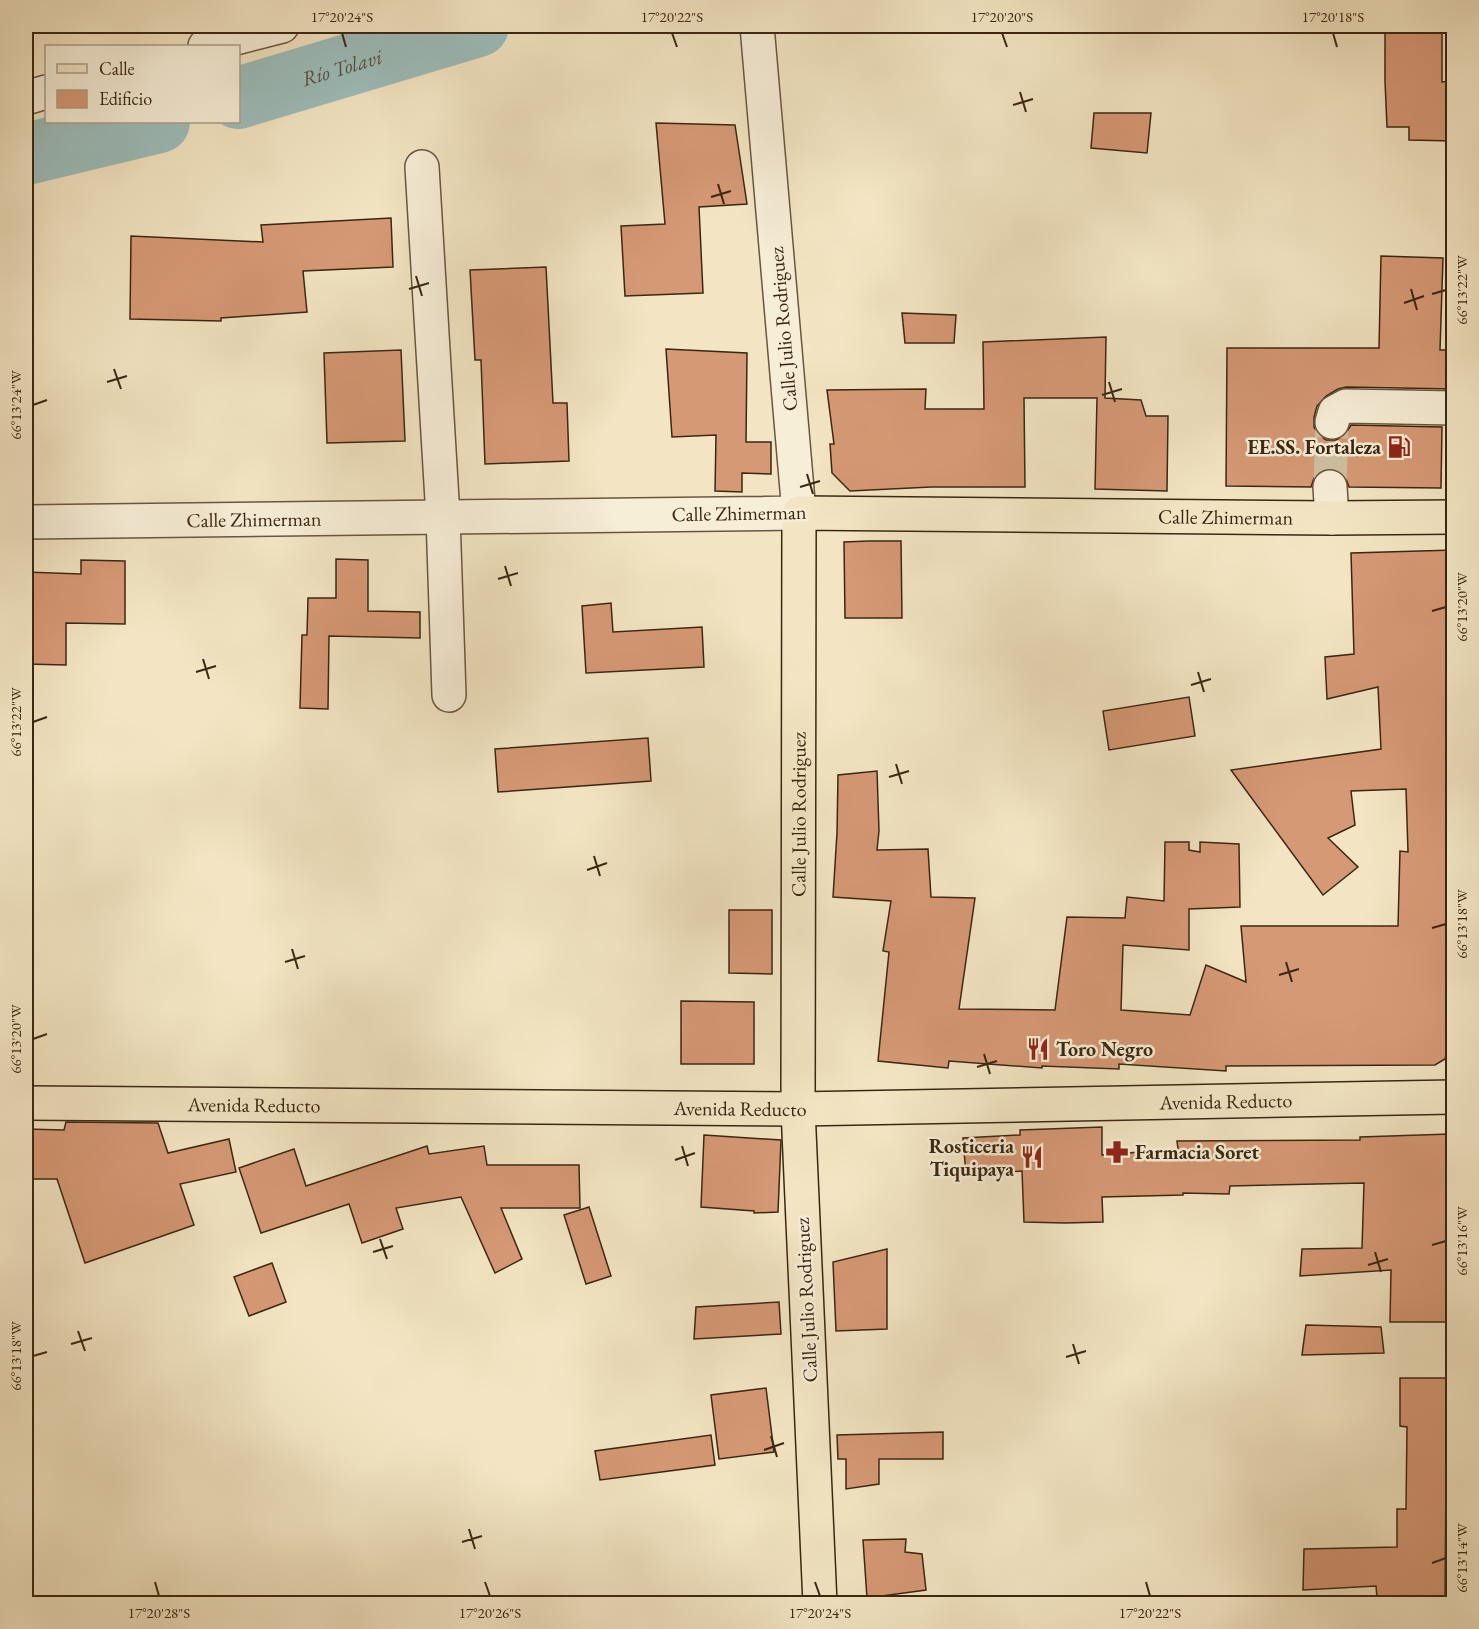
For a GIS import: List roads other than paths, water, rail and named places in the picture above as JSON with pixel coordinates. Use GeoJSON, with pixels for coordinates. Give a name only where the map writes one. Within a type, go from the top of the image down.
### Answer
{"type":"FeatureCollection","features":[{"type":"Feature","properties":{"kind":"main road","name":"Calle Zhimerman"},"geometry":{"type":"LineString","coordinates":[[799,513],[1331,503],[1454,517]]}},
{"type":"Feature","properties":{"kind":"main road","name":"Calle Julio Rodriguez"},"geometry":{"type":"LineString","coordinates":[[799,513],[798,1109],[820,1604]]}},
{"type":"Feature","properties":{"kind":"main road","name":"Avenida Reducto"},"geometry":{"type":"LineString","coordinates":[[26,1104],[798,1109],[1454,1097]]}},
{"type":"Feature","properties":{"kind":"street"},"geometry":{"type":"LineString","coordinates":[[209,45],[282,26]]}},
{"type":"Feature","properties":{"kind":"street","name":"Calle Julio Rodriguez"},"geometry":{"type":"LineString","coordinates":[[757,26],[799,513]]}},
{"type":"Feature","properties":{"kind":"street"},"geometry":{"type":"LineString","coordinates":[[26,98],[45,92]]}},
{"type":"Feature","properties":{"kind":"street"},"geometry":{"type":"LineString","coordinates":[[422,166],[443,517],[449,695]]}},
{"type":"Feature","properties":{"kind":"street"},"geometry":{"type":"LineString","coordinates":[[1332,422],[1335,412],[1346,406],[1454,408]]}},
{"type":"Feature","properties":{"kind":"street","name":"Calle Zhimerman"},"geometry":{"type":"LineString","coordinates":[[26,522],[799,513]]}},
{"type":"Feature","properties":{"kind":"waterway","name":"Río Tolavi"},"geometry":{"type":"LineString","coordinates":[[240,97],[478,26]]}},
{"type":"Feature","properties":{"kind":"waterway","name":"Río Tolavi"},"geometry":{"type":"LineString","coordinates":[[26,154],[155,123]]}},
{"type":"Feature","properties":{"kind":"tunnel"},"geometry":{"type":"LineString","coordinates":[[1330,487],[1332,422]]}},
{"type":"Feature","properties":{"kind":"place","name":"EE.SS. Fortaleza"},"geometry":{"type":"Point","coordinates":[1399,447]}},
{"type":"Feature","properties":{"kind":"place","name":"Toro Negro"},"geometry":{"type":"Point","coordinates":[1038,1049]}},
{"type":"Feature","properties":{"kind":"place","name":"Farmacia Soret"},"geometry":{"type":"Point","coordinates":[1117,1152]}},
{"type":"Feature","properties":{"kind":"place","name":"Rosticeria Tiquipaya"},"geometry":{"type":"Point","coordinates":[1032,1157]}}]}
